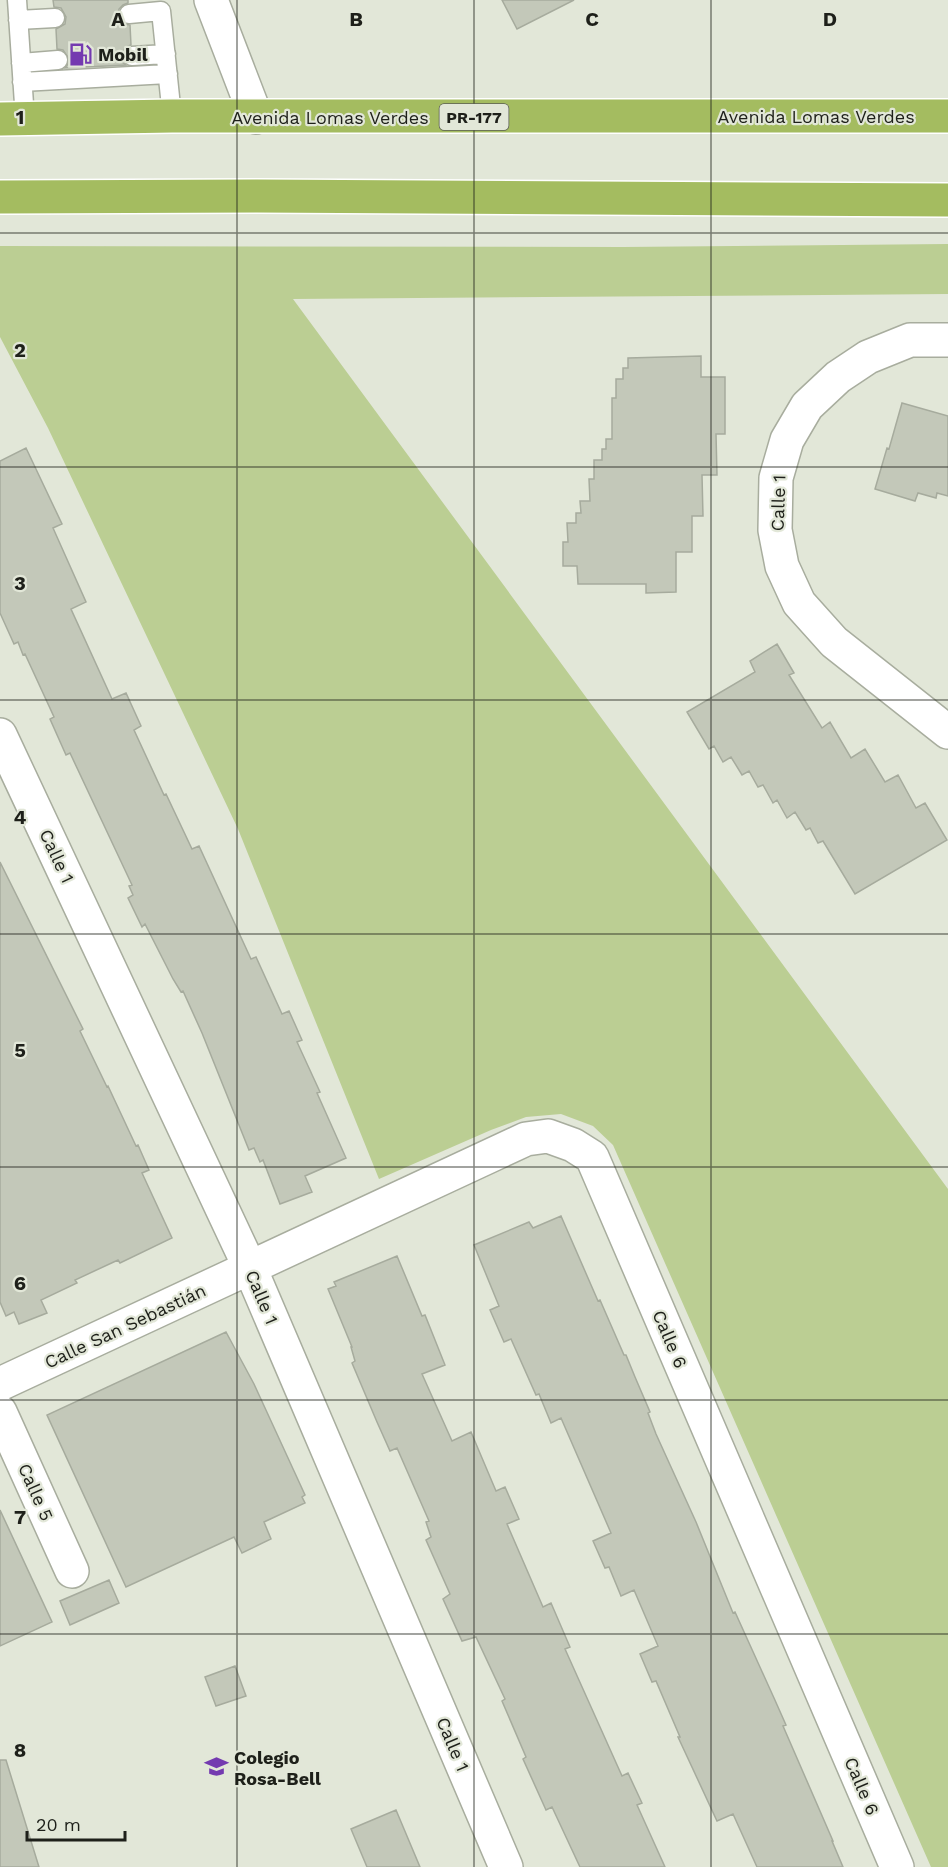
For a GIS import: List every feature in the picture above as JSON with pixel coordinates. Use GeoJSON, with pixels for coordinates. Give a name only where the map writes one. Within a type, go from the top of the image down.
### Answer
{"type":"FeatureCollection","features":[{"type":"Feature","properties":{"kind":"highway","name":"Avenida Lomas Verdes"},"geometry":{"type":"LineString","coordinates":[[12,119],[172,116],[948,116]]}},
{"type":"Feature","properties":{"kind":"highway"},"geometry":{"type":"LineString","coordinates":[[0,197],[257,196],[948,200]]}},
{"type":"Feature","properties":{"kind":"street"},"geometry":{"type":"LineString","coordinates":[[212,0],[256,117]]}},
{"type":"Feature","properties":{"kind":"street","name":"Calle 1"},"geometry":{"type":"LineString","coordinates":[[948,340],[910,340],[868,357],[838,377],[807,406],[787,440],[776,478],[774,530],[782,566],[799,603],[834,642],[948,732]]}},
{"type":"Feature","properties":{"kind":"street","name":"Calle 1"},"geometry":{"type":"LineString","coordinates":[[0,735],[250,1268],[506,1867]]}},
{"type":"Feature","properties":{"kind":"street","name":"Calle 6"},"geometry":{"type":"LineString","coordinates":[[250,1268],[526,1139],[548,1136],[573,1145],[592,1157],[897,1867]]}},
{"type":"Feature","properties":{"kind":"street","name":"Calle San Sebastián"},"geometry":{"type":"LineString","coordinates":[[0,1384],[250,1268]]}},
{"type":"Feature","properties":{"kind":"street","name":"Calle 5"},"geometry":{"type":"LineString","coordinates":[[0,1412],[72,1571]]}},
{"type":"Feature","properties":{"kind":"lane"},"geometry":{"type":"LineString","coordinates":[[12,119],[22,82],[17,0]]}},
{"type":"Feature","properties":{"kind":"lane"},"geometry":{"type":"LineString","coordinates":[[129,14],[161,11],[172,116]]}},
{"type":"Feature","properties":{"kind":"lane"},"geometry":{"type":"LineString","coordinates":[[18,20],[55,18]]}},
{"type":"Feature","properties":{"kind":"lane"},"geometry":{"type":"LineString","coordinates":[[132,56],[165,54]]}},
{"type":"Feature","properties":{"kind":"lane"},"geometry":{"type":"LineString","coordinates":[[21,63],[58,60]]}},
{"type":"Feature","properties":{"kind":"lane"},"geometry":{"type":"LineString","coordinates":[[22,82],[168,74]]}},
{"type":"Feature","properties":{"kind":"green space"},"geometry":{"type":"Polygon","coordinates":[[[948,244],[948,294],[293,299],[948,1189],[948,1867],[931,1867],[613,1145],[593,1126],[561,1114],[526,1117],[379,1179],[238,829],[48,428],[0,337],[0,246],[623,247],[948,244]]]}},
{"type":"Feature","properties":{"kind":"building"},"geometry":{"type":"Polygon","coordinates":[[[53,0],[128,0],[128,3],[119,9],[118,14],[120,21],[130,25],[131,45],[125,47],[121,56],[122,62],[126,65],[65,68],[69,59],[63,50],[57,49],[56,29],[65,24],[66,17],[61,8],[54,7],[53,0]]]}},
{"type":"Feature","properties":{"kind":"building"},"geometry":{"type":"Polygon","coordinates":[[[502,0],[574,0],[517,29],[502,0]]]}},
{"type":"Feature","properties":{"kind":"building"},"geometry":{"type":"Polygon","coordinates":[[[701,356],[701,377],[725,377],[725,434],[716,434],[717,475],[702,475],[703,516],[692,516],[692,552],[676,552],[676,592],[646,593],[646,584],[578,584],[577,566],[563,566],[563,542],[568,542],[567,523],[576,523],[576,513],[581,513],[580,501],[590,501],[589,479],[594,479],[594,460],[602,460],[602,449],[606,449],[606,439],[612,439],[612,398],[616,398],[616,379],[623,379],[623,368],[628,368],[628,358],[701,356]]]}},
{"type":"Feature","properties":{"kind":"building"},"geometry":{"type":"Polygon","coordinates":[[[902,403],[948,416],[948,496],[937,493],[936,498],[918,493],[915,501],[875,489],[902,403]]]}},
{"type":"Feature","properties":{"kind":"building"},"geometry":{"type":"Polygon","coordinates":[[[26,448],[62,524],[53,528],[86,602],[71,609],[112,699],[126,693],[141,726],[134,730],[164,795],[166,794],[192,849],[199,846],[251,959],[256,957],[282,1014],[289,1011],[302,1040],[297,1042],[346,1158],[305,1176],[312,1192],[280,1204],[263,1160],[260,1162],[254,1148],[249,1150],[183,991],[181,992],[173,979],[145,924],[142,927],[128,898],[133,895],[129,886],[132,885],[70,753],[66,755],[50,719],[54,717],[25,654],[23,655],[18,642],[14,644],[0,613],[0,461],[26,448]]]}},
{"type":"Feature","properties":{"kind":"building"},"geometry":{"type":"Polygon","coordinates":[[[777,644],[794,673],[789,675],[822,728],[830,722],[851,758],[865,749],[885,782],[898,775],[916,808],[925,803],[947,840],[855,894],[823,841],[818,843],[810,828],[806,830],[795,812],[787,818],[777,800],[773,803],[763,785],[758,787],[749,771],[742,775],[731,757],[723,762],[714,746],[709,749],[687,712],[755,672],[750,661],[777,644]]]}},
{"type":"Feature","properties":{"kind":"building"},"geometry":{"type":"Polygon","coordinates":[[[0,862],[83,1029],[80,1031],[107,1087],[136,1146],[138,1145],[149,1170],[142,1173],[172,1238],[120,1263],[118,1260],[75,1280],[77,1283],[41,1300],[47,1313],[19,1324],[14,1312],[6,1316],[0,1302],[0,862]]]}},
{"type":"Feature","properties":{"kind":"building"},"geometry":{"type":"Polygon","coordinates":[[[561,1216],[598,1301],[600,1300],[624,1355],[626,1355],[650,1412],[648,1413],[656,1434],[696,1522],[733,1613],[735,1612],[786,1725],[783,1726],[843,1867],[757,1867],[733,1814],[717,1821],[678,1737],[680,1737],[656,1681],[652,1682],[640,1654],[658,1646],[634,1590],[621,1596],[609,1567],[605,1568],[593,1541],[611,1533],[561,1418],[551,1423],[511,1339],[504,1342],[490,1310],[499,1306],[474,1245],[529,1222],[533,1228],[561,1216]]]}},
{"type":"Feature","properties":{"kind":"building"},"geometry":{"type":"Polygon","coordinates":[[[397,1256],[422,1316],[425,1315],[445,1365],[422,1374],[452,1441],[471,1432],[496,1491],[505,1487],[519,1519],[507,1524],[543,1607],[551,1603],[570,1647],[565,1649],[622,1776],[628,1773],[642,1803],[637,1805],[665,1867],[580,1867],[552,1807],[546,1810],[523,1759],[526,1757],[502,1701],[505,1699],[476,1637],[462,1641],[443,1599],[450,1594],[426,1540],[431,1537],[426,1522],[429,1521],[397,1448],[390,1451],[377,1422],[352,1363],[355,1361],[352,1347],[328,1289],[336,1286],[334,1282],[397,1256]]]}},
{"type":"Feature","properties":{"kind":"building"},"geometry":{"type":"Polygon","coordinates":[[[226,1332],[254,1384],[305,1495],[302,1497],[305,1503],[264,1522],[271,1539],[242,1553],[234,1537],[126,1587],[47,1415],[226,1332]]]}},
{"type":"Feature","properties":{"kind":"building"},"geometry":{"type":"Polygon","coordinates":[[[0,1510],[52,1622],[0,1646],[0,1510]]]}},
{"type":"Feature","properties":{"kind":"building"},"geometry":{"type":"Polygon","coordinates":[[[109,1580],[119,1603],[70,1625],[60,1601],[109,1580]]]}},
{"type":"Feature","properties":{"kind":"building"},"geometry":{"type":"Polygon","coordinates":[[[235,1666],[246,1696],[216,1706],[205,1677],[235,1666]]]}},
{"type":"Feature","properties":{"kind":"building"},"geometry":{"type":"Polygon","coordinates":[[[0,1760],[6,1760],[39,1867],[0,1867],[0,1760]]]}},
{"type":"Feature","properties":{"kind":"building"},"geometry":{"type":"Polygon","coordinates":[[[396,1810],[420,1867],[367,1867],[351,1829],[396,1810]]]}},
{"type":"Feature","properties":{"kind":"place","name":"Mobil"},"geometry":{"type":"Point","coordinates":[80,54]}},
{"type":"Feature","properties":{"kind":"place","name":"Colegio Rosa-Bell"},"geometry":{"type":"Point","coordinates":[216,1767]}}]}
